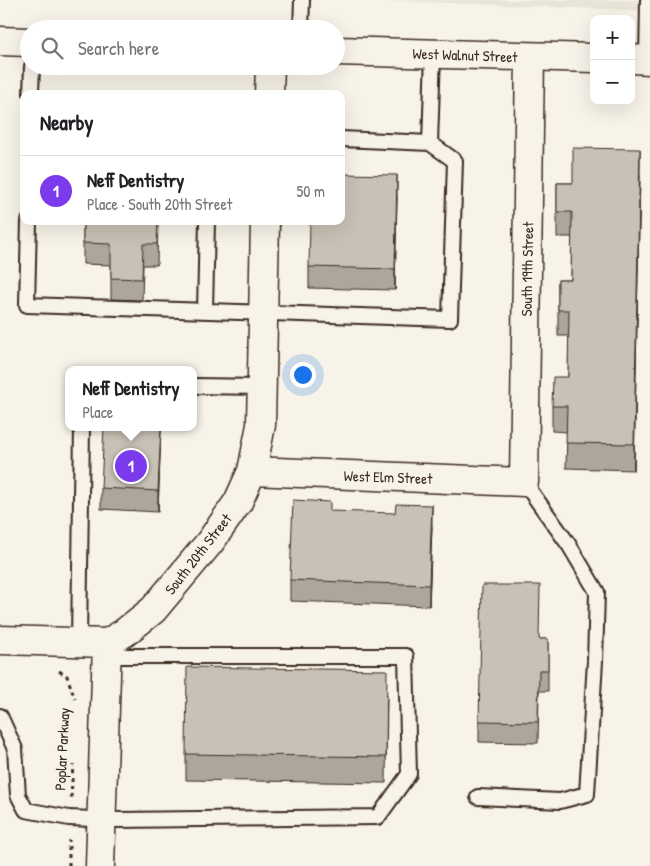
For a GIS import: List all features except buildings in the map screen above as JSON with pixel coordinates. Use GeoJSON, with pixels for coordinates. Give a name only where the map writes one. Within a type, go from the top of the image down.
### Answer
{"type":"FeatureCollection","features":[{"type":"Feature","properties":{"kind":"street"},"geometry":{"type":"LineString","coordinates":[[0,41],[20,42]]}},
{"type":"Feature","properties":{"kind":"street","name":"West Walnut Street"},"geometry":{"type":"LineString","coordinates":[[345,51],[590,58]]}},
{"type":"Feature","properties":{"kind":"street","name":"South 19th Street"},"geometry":{"type":"LineString","coordinates":[[524,482],[530,56]]}},
{"type":"Feature","properties":{"kind":"street"},"geometry":{"type":"LineString","coordinates":[[269,90],[270,75]]}},
{"type":"Feature","properties":{"kind":"street","name":"South 20th Street"},"geometry":{"type":"LineString","coordinates":[[107,650],[124,633],[153,610],[204,550],[238,502],[252,471],[261,425],[265,225]]}},
{"type":"Feature","properties":{"kind":"street","name":"West Elm Street"},"geometry":{"type":"LineString","coordinates":[[252,471],[524,482]]}},
{"type":"Feature","properties":{"kind":"street"},"geometry":{"type":"LineString","coordinates":[[0,640],[79,641],[107,650],[100,866]]}},
{"type":"Feature","properties":{"kind":"lane"},"geometry":{"type":"LineString","coordinates":[[301,20],[302,0]]}},
{"type":"Feature","properties":{"kind":"lane"},"geometry":{"type":"LineString","coordinates":[[643,60],[648,0]]}},
{"type":"Feature","properties":{"kind":"lane"},"geometry":{"type":"LineString","coordinates":[[430,143],[433,54]]}},
{"type":"Feature","properties":{"kind":"lane"},"geometry":{"type":"LineString","coordinates":[[31,90],[32,75]]}},
{"type":"Feature","properties":{"kind":"lane"},"geometry":{"type":"LineString","coordinates":[[29,225],[27,305],[450,319],[455,160],[430,143],[345,139]]}},
{"type":"Feature","properties":{"kind":"lane"},"geometry":{"type":"LineString","coordinates":[[205,311],[207,225]]}},
{"type":"Feature","properties":{"kind":"lane"},"geometry":{"type":"LineString","coordinates":[[197,386],[262,387]]}},
{"type":"Feature","properties":{"kind":"lane"},"geometry":{"type":"LineString","coordinates":[[79,641],[82,431]]}},
{"type":"Feature","properties":{"kind":"lane"},"geometry":{"type":"LineString","coordinates":[[478,796],[560,801],[587,794],[597,592],[569,545],[524,482]]}},
{"type":"Feature","properties":{"kind":"lane"},"geometry":{"type":"LineString","coordinates":[[0,716],[15,750],[18,795],[26,810],[69,818],[378,817],[409,774],[406,656],[107,650]]}},
{"type":"Feature","properties":{"kind":"path","name":"Poplar Parkway"},"geometry":{"type":"LineString","coordinates":[[54,668],[67,676],[76,701]]}},
{"type":"Feature","properties":{"kind":"path","name":"Poplar Parkway"},"geometry":{"type":"LineString","coordinates":[[69,866],[69,818],[73,760]]}},
{"type":"Feature","properties":{"kind":"shaded area"},"geometry":{"type":"Polygon","coordinates":[[[375,0],[650,0],[650,11],[375,0]]]}},
{"type":"Feature","properties":{"kind":"place","name":"Neff Dentistry"},"geometry":{"type":"Point","coordinates":[131,466]}}]}
